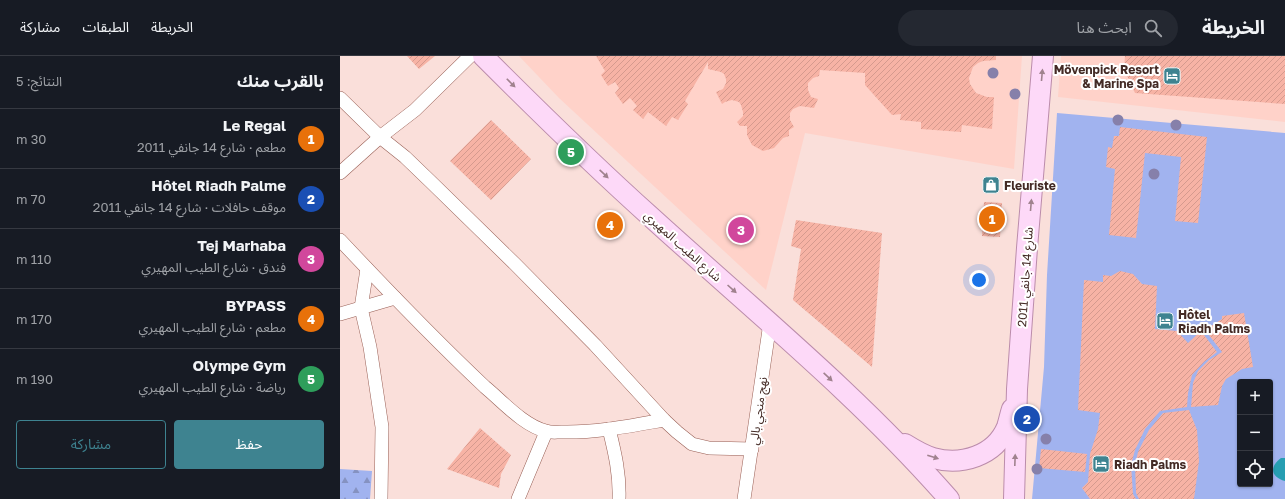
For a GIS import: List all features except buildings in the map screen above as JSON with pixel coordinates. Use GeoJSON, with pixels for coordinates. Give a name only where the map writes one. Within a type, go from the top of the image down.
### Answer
{"type":"FeatureCollection","features":[{"type":"Feature","properties":{"kind":"main road","name":"شارع الطيب المهيري"},"geometry":{"type":"LineString","coordinates":[[483,56],[602,173],[770,323],[886,432]]}},
{"type":"Feature","properties":{"kind":"main road","name":"شارع 14 جانفي 2011"},"geometry":{"type":"LineString","coordinates":[[1014,499],[1018,389],[1027,248],[1043,56]]}},
{"type":"Feature","properties":{"kind":"main road"},"geometry":{"type":"LineString","coordinates":[[886,432],[932,458],[950,461],[977,457],[988,451],[999,440],[1006,428],[1018,389]]}},
{"type":"Feature","properties":{"kind":"main road"},"geometry":{"type":"LineString","coordinates":[[886,432],[949,499]]}},
{"type":"Feature","properties":{"kind":"street"},"geometry":{"type":"LineString","coordinates":[[340,173],[380,136],[415,110],[470,56]]}},
{"type":"Feature","properties":{"kind":"street"},"geometry":{"type":"LineString","coordinates":[[340,98],[432,182],[595,345],[664,420],[692,444],[709,448],[752,449]]}},
{"type":"Feature","properties":{"kind":"street"},"geometry":{"type":"LineString","coordinates":[[340,240],[458,361],[514,413],[529,423],[546,432],[570,432],[609,429],[664,420]]}},
{"type":"Feature","properties":{"kind":"street"},"geometry":{"type":"LineString","coordinates":[[367,268],[361,308],[370,347],[382,427],[382,499]]}},
{"type":"Feature","properties":{"kind":"street"},"geometry":{"type":"LineString","coordinates":[[340,314],[395,298]]}},
{"type":"Feature","properties":{"kind":"street","name":"نهج منجي بالي"},"geometry":{"type":"LineString","coordinates":[[744,499],[770,323]]}},
{"type":"Feature","properties":{"kind":"street"},"geometry":{"type":"LineString","coordinates":[[609,429],[619,475],[619,499]]}},
{"type":"Feature","properties":{"kind":"street"},"geometry":{"type":"LineString","coordinates":[[518,499],[546,432]]}},
{"type":"Feature","properties":{"kind":"shaded area"},"geometry":{"type":"Polygon","coordinates":[[[519,56],[1022,56],[1014,169],[805,133],[766,290],[559,98],[519,56]]]}},
{"type":"Feature","properties":{"kind":"shaded area","name":"Mövenpick Resort & Marine Spa"},"geometry":{"type":"Polygon","coordinates":[[[1061,56],[1285,56],[1285,122],[1058,97],[1061,56]]]}},
{"type":"Feature","properties":{"kind":"shaded area"},"geometry":{"type":"Polygon","coordinates":[[[1281,458],[1285,458],[1285,481],[1274,474],[1273,468],[1277,461],[1281,458]]]}},
{"type":"Feature","properties":{"kind":"green space","name":"Hôtel Riadh Palms"},"geometry":{"type":"Polygon","coordinates":[[[1057,113],[1285,133],[1285,499],[1032,499],[1044,367],[1047,275],[1057,113]]]}},
{"type":"Feature","properties":{"kind":"green space"},"geometry":{"type":"Polygon","coordinates":[[[340,469],[372,471],[370,499],[340,499],[340,469]]]}},
{"type":"Feature","properties":{"kind":"place","name":"Mövenpick Resort & Marine Spa"},"geometry":{"type":"Point","coordinates":[1172,76]}},
{"type":"Feature","properties":{"kind":"place","name":"Olympe Gym"},"geometry":{"type":"Point","coordinates":[571,152]}},
{"type":"Feature","properties":{"kind":"place","name":"Fleuriste"},"geometry":{"type":"Point","coordinates":[991,185]}},
{"type":"Feature","properties":{"kind":"place","name":"Le Regal"},"geometry":{"type":"Point","coordinates":[992,219]}},
{"type":"Feature","properties":{"kind":"place","name":"BYPASS"},"geometry":{"type":"Point","coordinates":[610,225]}},
{"type":"Feature","properties":{"kind":"place","name":"Tej Marhaba"},"geometry":{"type":"Point","coordinates":[741,230]}},
{"type":"Feature","properties":{"kind":"place","name":"Hôtel Riadh Palms"},"geometry":{"type":"Point","coordinates":[1165,321]}},
{"type":"Feature","properties":{"kind":"place","name":"Hôtel Riadh Palme"},"geometry":{"type":"Point","coordinates":[1027,419]}},
{"type":"Feature","properties":{"kind":"place","name":"Riadh Palms"},"geometry":{"type":"Point","coordinates":[1101,464]}}]}
